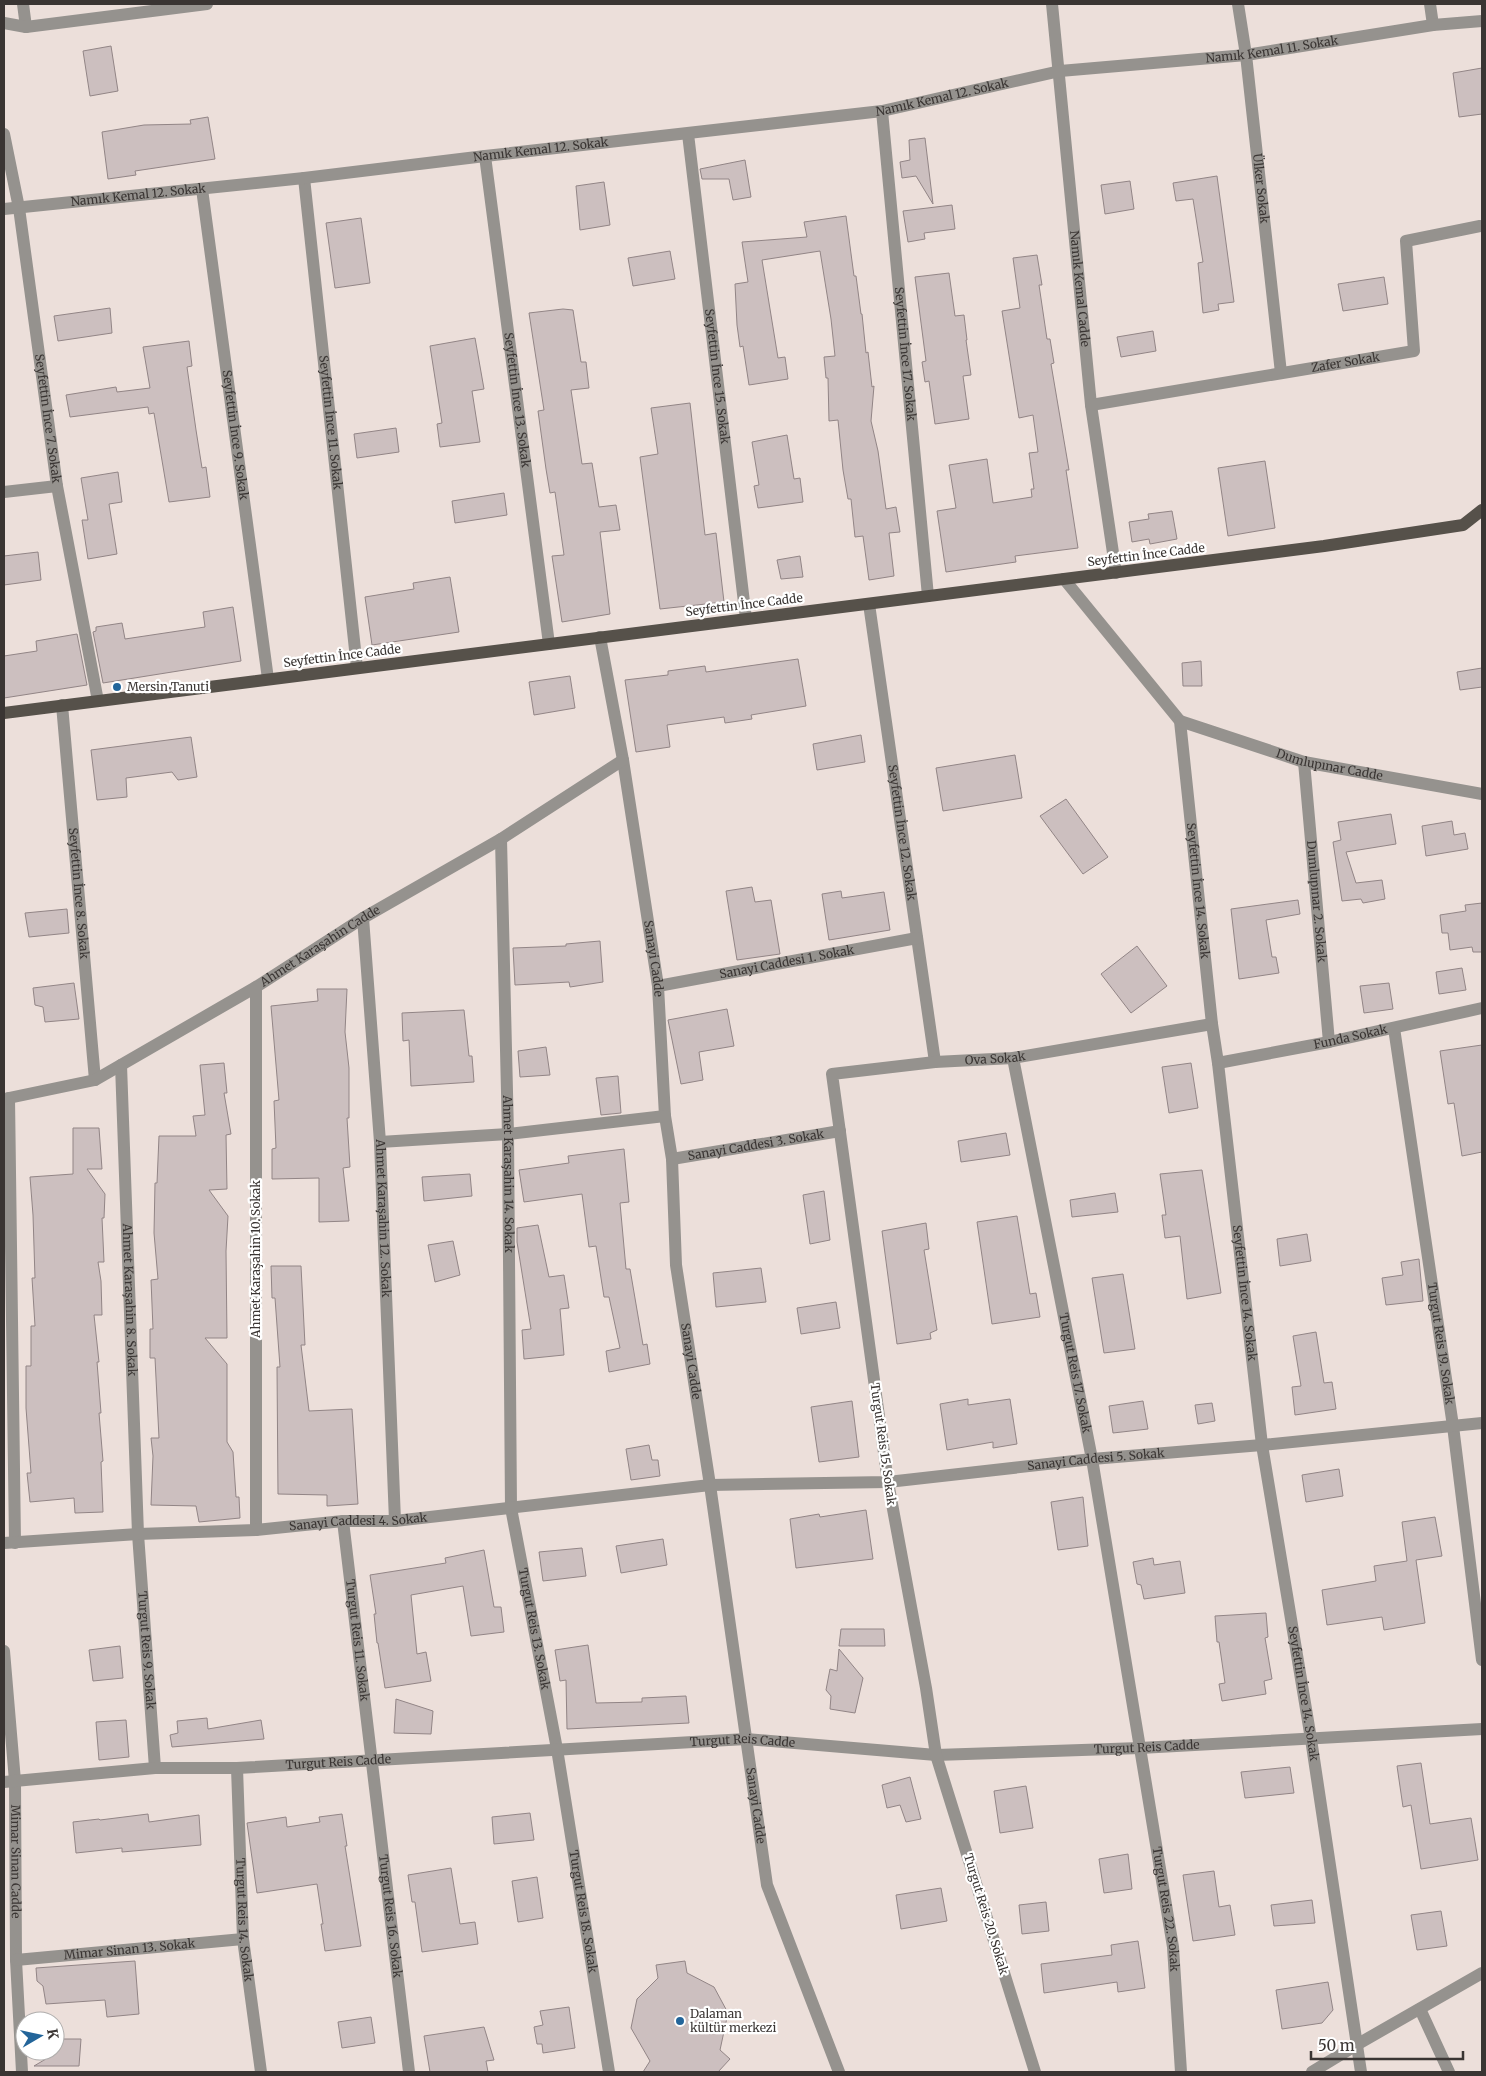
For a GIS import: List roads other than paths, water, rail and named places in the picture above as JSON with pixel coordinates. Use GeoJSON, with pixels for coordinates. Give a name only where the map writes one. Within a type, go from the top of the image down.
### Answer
{"type":"FeatureCollection","features":[{"type":"Feature","properties":{"kind":"main road","name":"Seyfettin İnce Cadde"},"geometry":{"type":"LineString","coordinates":[[4,713],[1324,546],[1463,525],[1482,510]]}},
{"type":"Feature","properties":{"kind":"street"},"geometry":{"type":"LineString","coordinates":[[23,4],[26,26]]}},
{"type":"Feature","properties":{"kind":"street"},"geometry":{"type":"LineString","coordinates":[[4,23],[26,26],[207,4]]}},
{"type":"Feature","properties":{"kind":"street","name":"Namık Kemal Cadde"},"geometry":{"type":"LineString","coordinates":[[1052,4],[1091,405],[1116,573]]}},
{"type":"Feature","properties":{"kind":"street","name":"Ülker Sokak"},"geometry":{"type":"LineString","coordinates":[[1238,4],[1246,56],[1281,374]]}},
{"type":"Feature","properties":{"kind":"street"},"geometry":{"type":"LineString","coordinates":[[1430,4],[1433,25]]}},
{"type":"Feature","properties":{"kind":"street","name":"Namık Kemal 11. Sokak"},"geometry":{"type":"LineString","coordinates":[[1060,71],[1246,56],[1433,25],[1482,21]]}},
{"type":"Feature","properties":{"kind":"street","name":"Namık Kemal 12. Sokak"},"geometry":{"type":"LineString","coordinates":[[4,209],[304,178],[882,112],[1060,71]]}},
{"type":"Feature","properties":{"kind":"street","name":"Seyfettin İnce 17. Sokak"},"geometry":{"type":"LineString","coordinates":[[882,112],[928,596]]}},
{"type":"Feature","properties":{"kind":"street","name":"Seyfettin İnce 7. Sokak"},"geometry":{"type":"LineString","coordinates":[[4,134],[19,208],[58,486],[98,701]]}},
{"type":"Feature","properties":{"kind":"street","name":"Seyfettin İnce 15. Sokak"},"geometry":{"type":"LineString","coordinates":[[688,134],[746,619]]}},
{"type":"Feature","properties":{"kind":"street","name":"Seyfettin İnce 13. Sokak"},"geometry":{"type":"LineString","coordinates":[[485,156],[549,644]]}},
{"type":"Feature","properties":{"kind":"street","name":"Seyfettin İnce 11. Sokak"},"geometry":{"type":"LineString","coordinates":[[304,178],[357,668]]}},
{"type":"Feature","properties":{"kind":"street","name":"Seyfettin İnce 9. Sokak"},"geometry":{"type":"LineString","coordinates":[[202,189],[268,679]]}},
{"type":"Feature","properties":{"kind":"street","name":"Zafer Sokak"},"geometry":{"type":"LineString","coordinates":[[1091,405],[1414,351],[1406,241],[1480,226]]}},
{"type":"Feature","properties":{"kind":"street"},"geometry":{"type":"LineString","coordinates":[[4,492],[58,486]]}},
{"type":"Feature","properties":{"kind":"street"},"geometry":{"type":"LineString","coordinates":[[1064,579],[1180,721]]}},
{"type":"Feature","properties":{"kind":"street","name":"Seyfettin İnce 12. Sokak"},"geometry":{"type":"LineString","coordinates":[[869,604],[935,1062]]}},
{"type":"Feature","properties":{"kind":"street","name":"Sanayi Cadde"},"geometry":{"type":"LineString","coordinates":[[600,637],[623,760],[658,986],[665,1116],[672,1159],[676,1265],[710,1485],[767,1885],[839,2072]]}},
{"type":"Feature","properties":{"kind":"street","name":"Seyfettin İnce 8. Sokak"},"geometry":{"type":"LineString","coordinates":[[62,705],[95,1080]]}},
{"type":"Feature","properties":{"kind":"street","name":"Dumlupınar Cadde"},"geometry":{"type":"LineString","coordinates":[[1180,721],[1304,762],[1482,794]]}},
{"type":"Feature","properties":{"kind":"street","name":"Seyfettin İnce 14. Sokak"},"geometry":{"type":"LineString","coordinates":[[1180,721],[1212,1024],[1262,1445],[1311,1739],[1361,2072]]}},
{"type":"Feature","properties":{"kind":"street","name":"Ahmet Karaşahin Cadde"},"geometry":{"type":"LineString","coordinates":[[6,1099],[95,1080],[256,987],[363,918],[501,839],[623,760]]}},
{"type":"Feature","properties":{"kind":"street","name":"Dumlupınar 2. Sokak"},"geometry":{"type":"LineString","coordinates":[[1304,762],[1329,1042]]}},
{"type":"Feature","properties":{"kind":"street","name":"Ahmet Karaşahin 14. Sokak"},"geometry":{"type":"LineString","coordinates":[[501,839],[508,1134],[512,1508]]}},
{"type":"Feature","properties":{"kind":"street","name":"Ahmet Karaşahin 12. Sokak"},"geometry":{"type":"LineString","coordinates":[[363,918],[380,1142],[395,1521]]}},
{"type":"Feature","properties":{"kind":"street","name":"Sanayi Caddesi 1. Sokak"},"geometry":{"type":"LineString","coordinates":[[658,986],[917,938]]}},
{"type":"Feature","properties":{"kind":"street","name":"Ahmet Karaşahin 10. Sokak"},"geometry":{"type":"LineString","coordinates":[[256,987],[256,1530]]}},
{"type":"Feature","properties":{"kind":"street","name":"Funda Sokak"},"geometry":{"type":"LineString","coordinates":[[1218,1063],[1329,1042],[1482,1008]]}},
{"type":"Feature","properties":{"kind":"street","name":"Ova Sokak"},"geometry":{"type":"LineString","coordinates":[[840,1131],[832,1074],[935,1062],[1013,1058],[1212,1024]]}},
{"type":"Feature","properties":{"kind":"street","name":"Turgut Reis 19. Sokak"},"geometry":{"type":"LineString","coordinates":[[1394,1028],[1452,1426],[1482,1660]]}},
{"type":"Feature","properties":{"kind":"street","name":"Turgut Reis 17. Sokak"},"geometry":{"type":"LineString","coordinates":[[1013,1058],[1092,1459],[1140,1748]]}},
{"type":"Feature","properties":{"kind":"street","name":"Ahmet Karaşahin 8. Sokak"},"geometry":{"type":"LineString","coordinates":[[121,1065],[138,1534]]}},
{"type":"Feature","properties":{"kind":"street"},"geometry":{"type":"LineString","coordinates":[[6,1099],[9,1543]]}},
{"type":"Feature","properties":{"kind":"street"},"geometry":{"type":"LineString","coordinates":[[380,1142],[508,1134],[665,1116]]}},
{"type":"Feature","properties":{"kind":"street","name":"Sanayi Caddesi 3. Sokak"},"geometry":{"type":"LineString","coordinates":[[672,1159],[840,1131]]}},
{"type":"Feature","properties":{"kind":"street","name":"Turgut Reis 15. Sokak"},"geometry":{"type":"LineString","coordinates":[[840,1131],[888,1482],[926,1688],[936,1756]]}},
{"type":"Feature","properties":{"kind":"street","name":"Sanayi Caddesi 5. Sokak"},"geometry":{"type":"LineString","coordinates":[[710,1485],[888,1482],[1092,1459],[1262,1445],[1482,1423]]}},
{"type":"Feature","properties":{"kind":"street","name":"Sanayi Caddesi 4. Sokak"},"geometry":{"type":"LineString","coordinates":[[9,1543],[138,1534],[256,1530],[343,1521],[395,1521],[710,1485]]}},
{"type":"Feature","properties":{"kind":"street","name":"Turgut Reis 13. Sokak"},"geometry":{"type":"LineString","coordinates":[[512,1508],[557,1749]]}},
{"type":"Feature","properties":{"kind":"street","name":"Turgut Reis 11. Sokak"},"geometry":{"type":"LineString","coordinates":[[343,1521],[372,1760]]}},
{"type":"Feature","properties":{"kind":"street","name":"Turgut Reis 9. Sokak"},"geometry":{"type":"LineString","coordinates":[[138,1534],[155,1768]]}},
{"type":"Feature","properties":{"kind":"street","name":"Mimar Sinan Cadde"},"geometry":{"type":"LineString","coordinates":[[4,1651],[22,2072]]}},
{"type":"Feature","properties":{"kind":"street","name":"Turgut Reis Cadde"},"geometry":{"type":"LineString","coordinates":[[9,1782],[155,1768],[237,1768],[746,1739],[936,1756],[1140,1748],[1482,1729]]}},
{"type":"Feature","properties":{"kind":"street","name":"Turgut Reis 22. Sokak"},"geometry":{"type":"LineString","coordinates":[[1140,1748],[1173,1947],[1180,2072]]}},
{"type":"Feature","properties":{"kind":"street","name":"Turgut Reis 18. Sokak"},"geometry":{"type":"LineString","coordinates":[[557,1749],[610,2072]]}},
{"type":"Feature","properties":{"kind":"street","name":"Turgut Reis 20. Sokak"},"geometry":{"type":"LineString","coordinates":[[936,1756],[1035,2072]]}},
{"type":"Feature","properties":{"kind":"street","name":"Turgut Reis 16. Sokak"},"geometry":{"type":"LineString","coordinates":[[372,1760],[405,2072]]}},
{"type":"Feature","properties":{"kind":"street","name":"Turgut Reis 14. Sokak"},"geometry":{"type":"LineString","coordinates":[[237,1768],[243,1939],[261,2072]]}},
{"type":"Feature","properties":{"kind":"street","name":"Mimar Sinan 13. Sokak"},"geometry":{"type":"LineString","coordinates":[[16,1960],[243,1939]]}},
{"type":"Feature","properties":{"kind":"street"},"geometry":{"type":"LineString","coordinates":[[1312,2072],[1482,1973]]}},
{"type":"Feature","properties":{"kind":"street"},"geometry":{"type":"LineString","coordinates":[[1420,2009],[1449,2072]]}},
{"type":"Feature","properties":{"kind":"place","name":"Mersin Tanuti"},"geometry":{"type":"Point","coordinates":[117,687]}},
{"type":"Feature","properties":{"kind":"place","name":"Dalaman kültür merkezi"},"geometry":{"type":"Point","coordinates":[680,2021]}}]}
